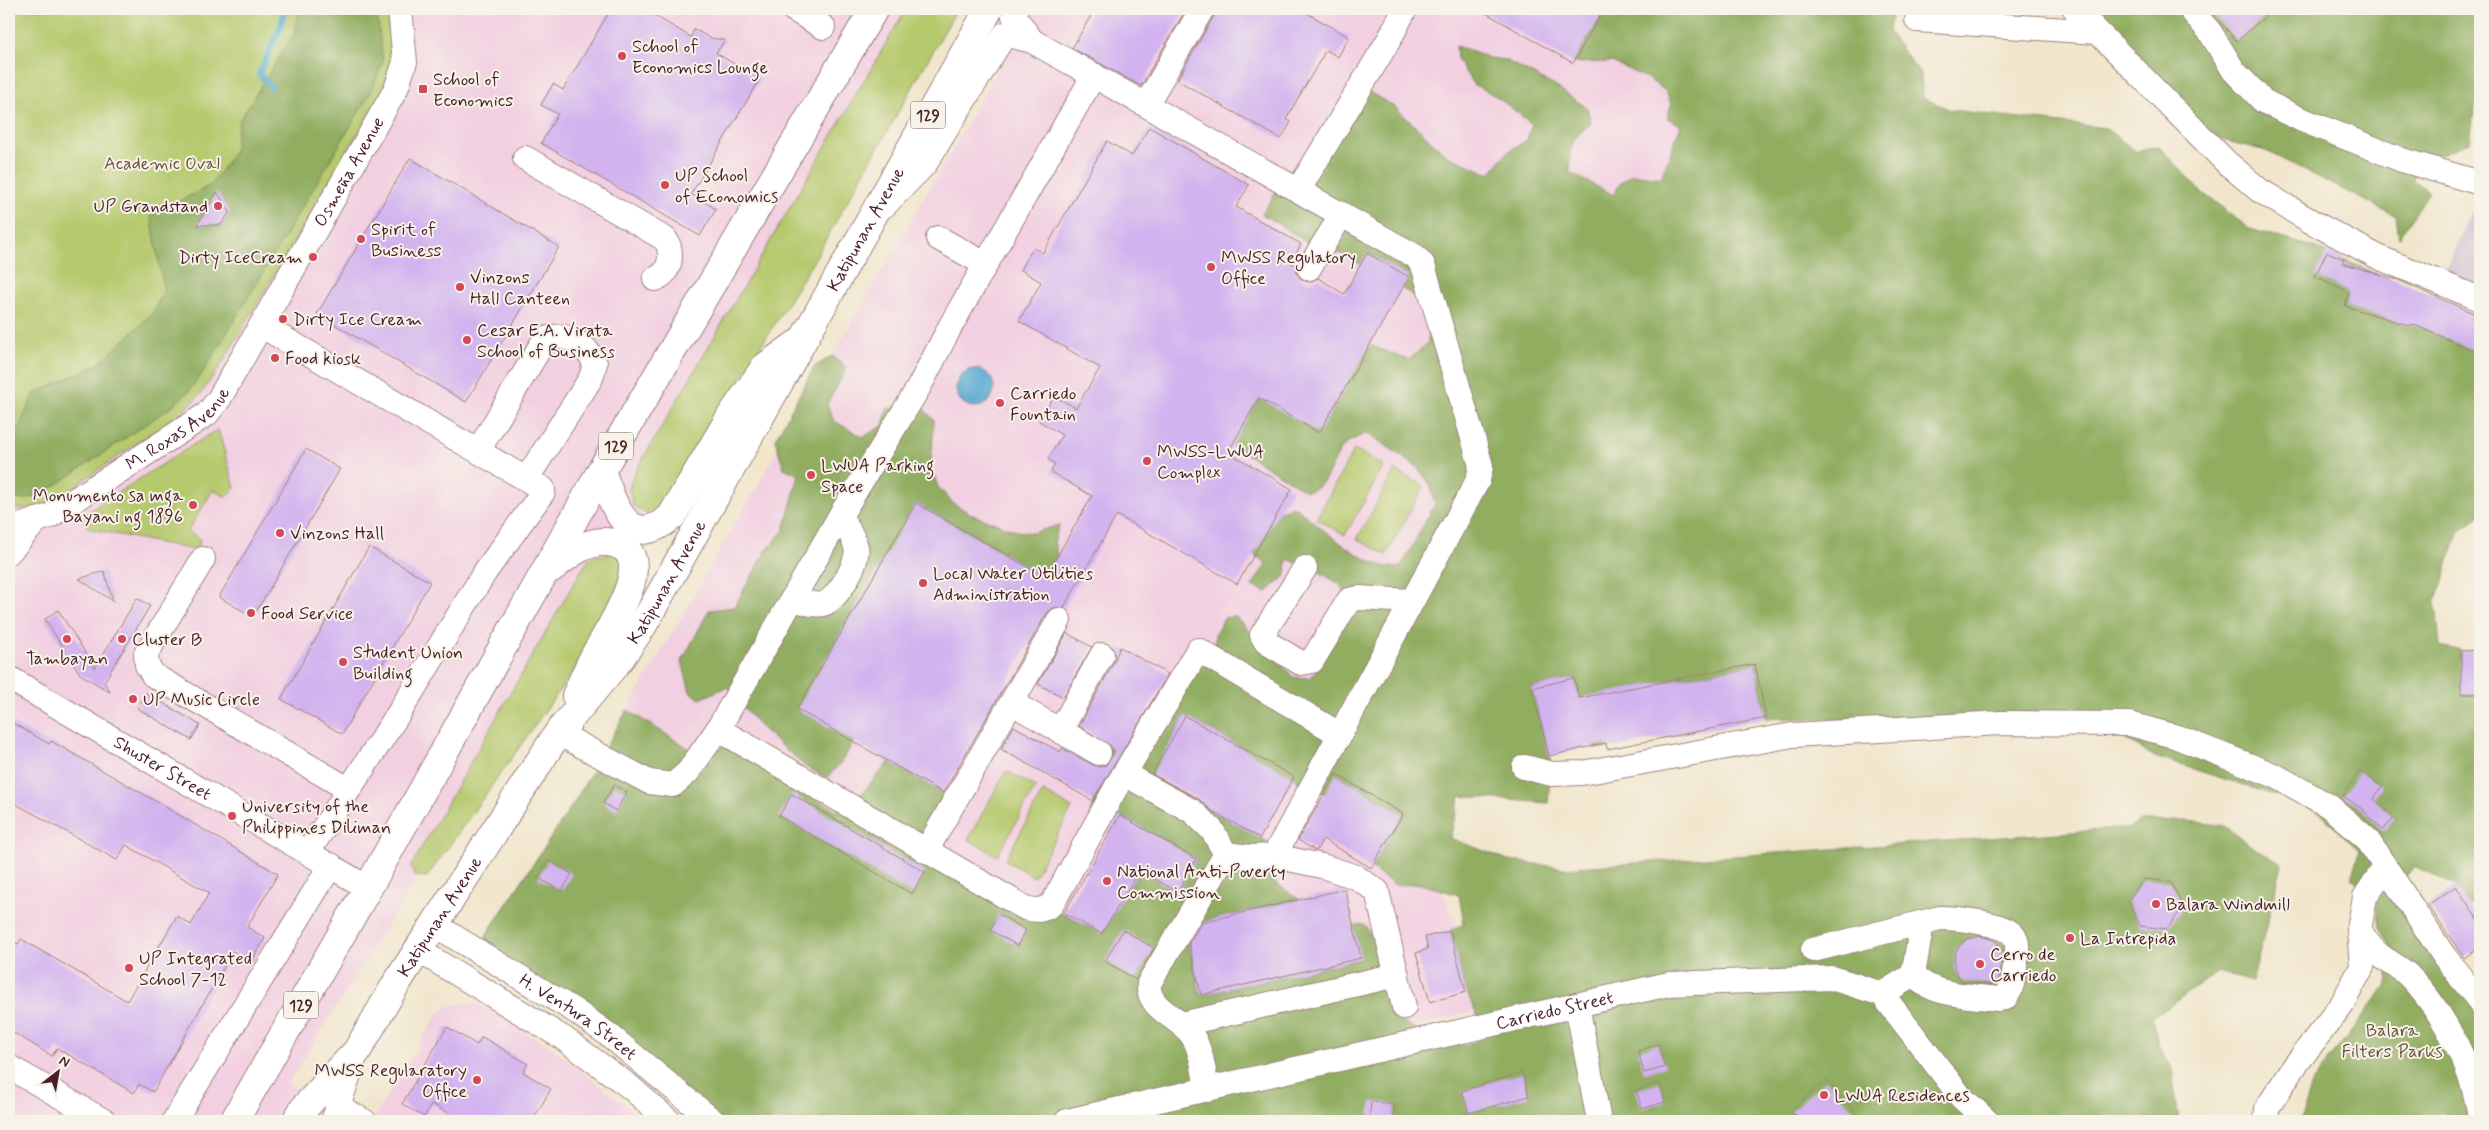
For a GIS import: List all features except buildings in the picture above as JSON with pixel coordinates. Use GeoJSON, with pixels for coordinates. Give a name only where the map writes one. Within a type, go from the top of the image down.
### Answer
{"type":"FeatureCollection","features":[{"type":"Feature","properties":{"kind":"main road","name":"129"},"geometry":{"type":"LineString","coordinates":[[234,1121],[368,888],[601,471],[874,9]]}},
{"type":"Feature","properties":{"kind":"main road","name":"Katipunan Avenue"},"geometry":{"type":"LineString","coordinates":[[296,1121],[305,1107],[357,1051],[418,950],[561,729],[620,660],[643,626],[989,9]]}},
{"type":"Feature","properties":{"kind":"main road"},"geometry":{"type":"LineString","coordinates":[[601,471],[614,507],[622,521],[635,529],[647,530],[658,528],[671,517],[731,416],[765,366],[803,340]]}},
{"type":"Feature","properties":{"kind":"main road"},"geometry":{"type":"LineString","coordinates":[[544,575],[582,546],[595,542],[606,542],[623,548],[629,555],[632,564],[630,586],[622,605],[594,656],[561,729]]}},
{"type":"Feature","properties":{"kind":"street","name":"Osmeña Avenue"},"geometry":{"type":"LineString","coordinates":[[262,326],[385,112],[400,82],[405,62],[400,9]]}},
{"type":"Feature","properties":{"kind":"street"},"geometry":{"type":"LineString","coordinates":[[793,9],[823,27]]}},
{"type":"Feature","properties":{"kind":"street"},"geometry":{"type":"LineString","coordinates":[[1016,9],[1014,16],[1032,41]]}},
{"type":"Feature","properties":{"kind":"street"},"geometry":{"type":"LineString","coordinates":[[1146,106],[1202,9]]}},
{"type":"Feature","properties":{"kind":"street"},"geometry":{"type":"LineString","coordinates":[[1299,189],[1390,38],[1405,9]]}},
{"type":"Feature","properties":{"kind":"street"},"geometry":{"type":"LineString","coordinates":[[2074,9],[2226,162],[2259,190],[2312,222],[2380,258],[2480,299]]}},
{"type":"Feature","properties":{"kind":"street"},"geometry":{"type":"LineString","coordinates":[[2190,9],[2210,32],[2234,71],[2263,101],[2300,119],[2402,160],[2480,183]]}},
{"type":"Feature","properties":{"kind":"street"},"geometry":{"type":"LineString","coordinates":[[1916,20],[2097,32]]}},
{"type":"Feature","properties":{"kind":"street"},"geometry":{"type":"LineString","coordinates":[[868,222],[925,164],[1005,34],[1032,41],[1094,75],[1146,106],[1299,189],[1415,256],[1423,265],[1481,466],[1478,480],[1274,856]]}},
{"type":"Feature","properties":{"kind":"street"},"geometry":{"type":"LineString","coordinates":[[561,729],[649,782],[673,785],[688,772],[718,730],[840,516],[919,386],[985,264],[1094,75]]}},
{"type":"Feature","properties":{"kind":"street"},"geometry":{"type":"LineString","coordinates":[[525,158],[665,239],[670,250],[667,270],[655,279]]}},
{"type":"Feature","properties":{"kind":"street"},"geometry":{"type":"LineString","coordinates":[[1310,268],[1342,214]]}},
{"type":"Feature","properties":{"kind":"street"},"geometry":{"type":"LineString","coordinates":[[938,238],[985,264]]}},
{"type":"Feature","properties":{"kind":"street"},"geometry":{"type":"LineString","coordinates":[[262,326],[541,486],[543,492],[485,572],[397,716],[308,852]]}},
{"type":"Feature","properties":{"kind":"street","name":"M. Roxas Avenue"},"geometry":{"type":"LineString","coordinates":[[9,527],[37,520],[64,507],[207,414],[225,390],[262,326]]}},
{"type":"Feature","properties":{"kind":"street"},"geometry":{"type":"LineString","coordinates":[[478,451],[545,339],[556,335],[568,337],[588,350],[595,363],[591,378],[527,478]]}},
{"type":"Feature","properties":{"kind":"street"},"geometry":{"type":"LineString","coordinates":[[792,599],[820,604],[831,601],[846,580],[856,559],[857,547],[840,516]]}},
{"type":"Feature","properties":{"kind":"street"},"geometry":{"type":"LineString","coordinates":[[9,552],[37,520]]}},
{"type":"Feature","properties":{"kind":"street"},"geometry":{"type":"LineString","coordinates":[[203,559],[146,654],[147,665],[153,675],[348,789]]}},
{"type":"Feature","properties":{"kind":"street"},"geometry":{"type":"LineString","coordinates":[[1305,568],[1262,635],[1266,642],[1301,663],[1312,661],[1349,600],[1412,601]]}},
{"type":"Feature","properties":{"kind":"street"},"geometry":{"type":"LineString","coordinates":[[926,852],[1059,620]]}},
{"type":"Feature","properties":{"kind":"street"},"geometry":{"type":"LineString","coordinates":[[718,730],[926,852],[1026,908],[1035,911],[1045,910],[1057,896],[1124,774],[1198,650],[1339,734]]}},
{"type":"Feature","properties":{"kind":"street"},"geometry":{"type":"LineString","coordinates":[[1060,731],[1102,655]]}},
{"type":"Feature","properties":{"kind":"street","name":"Shuster Street"},"geometry":{"type":"LineString","coordinates":[[9,678],[368,888]]}},
{"type":"Feature","properties":{"kind":"street"},"geometry":{"type":"LineString","coordinates":[[1012,703],[1099,753]]}},
{"type":"Feature","properties":{"kind":"street"},"geometry":{"type":"LineString","coordinates":[[1524,767],[1552,774],[1582,773],[1793,735],[2001,723],[2130,724],[2177,737],[2276,776],[2329,806],[2367,839],[2444,956],[2480,1002]]}},
{"type":"Feature","properties":{"kind":"street"},"geometry":{"type":"LineString","coordinates":[[1124,774],[1192,811],[1212,830],[1226,854]]}},
{"type":"Feature","properties":{"kind":"street"},"geometry":{"type":"LineString","coordinates":[[1226,854],[1250,857],[1274,856],[1322,866],[1356,877],[1377,891],[1404,1007]]}},
{"type":"Feature","properties":{"kind":"street"},"geometry":{"type":"LineString","coordinates":[[1207,1090],[1201,1059],[1193,1036],[1182,1024],[1151,1000],[1148,991],[1149,983],[1226,854]]}},
{"type":"Feature","properties":{"kind":"street"},"geometry":{"type":"LineString","coordinates":[[174,1121],[330,865]]}},
{"type":"Feature","properties":{"kind":"street"},"geometry":{"type":"LineString","coordinates":[[2266,1121],[2267,1108],[2342,1004],[2362,967],[2360,930],[2365,897],[2385,867]]}},
{"type":"Feature","properties":{"kind":"street"},"geometry":{"type":"LineString","coordinates":[[1813,950],[1940,918],[1956,918],[2002,928],[2013,934],[2018,946],[2011,991],[2005,998],[1997,999],[1934,990],[1922,984],[1913,975]]}},
{"type":"Feature","properties":{"kind":"street"},"geometry":{"type":"LineString","coordinates":[[1922,924],[1913,975],[1882,994],[1961,1097],[1987,1121]]}},
{"type":"Feature","properties":{"kind":"street","name":"H. Ventura Street"},"geometry":{"type":"LineString","coordinates":[[435,925],[575,1011],[622,1045],[713,1121]]}},
{"type":"Feature","properties":{"kind":"street"},"geometry":{"type":"LineString","coordinates":[[2360,930],[2374,950],[2407,974],[2428,999],[2456,1046],[2478,1104],[2480,1121]]}},
{"type":"Feature","properties":{"kind":"street","name":"H. Ventura Street"},"geometry":{"type":"LineString","coordinates":[[418,950],[563,1038],[630,1087],[669,1121]]}},
{"type":"Feature","properties":{"kind":"street"},"geometry":{"type":"LineString","coordinates":[[1182,1024],[1397,975]]}},
{"type":"Feature","properties":{"kind":"street","name":"Carriedo Street"},"geometry":{"type":"LineString","coordinates":[[1067,1121],[1670,984],[1753,979],[1832,978],[1882,994]]}},
{"type":"Feature","properties":{"kind":"street"},"geometry":{"type":"LineString","coordinates":[[1576,1006],[1599,1121]]}},
{"type":"Feature","properties":{"kind":"street"},"geometry":{"type":"LineString","coordinates":[[357,1051],[335,1114],[364,1121]]}},
{"type":"Feature","properties":{"kind":"street"},"geometry":{"type":"LineString","coordinates":[[9,1067],[104,1121]]}},
{"type":"Feature","properties":{"kind":"shaded area","name":"University of the Philippines Diliman"},"geometry":{"type":"Polygon","coordinates":[[[9,9],[950,9],[623,548],[288,1084],[346,1119],[356,1121],[9,1121],[9,9]]]}},
{"type":"Feature","properties":{"kind":"shaded area","name":"MWSS-LWUA Complex"},"geometry":{"type":"Polygon","coordinates":[[[1033,9],[1732,9],[1765,28],[1530,476],[1387,761],[1491,1007],[1173,1088],[575,801],[1033,9]]]}},
{"type":"Feature","properties":{"kind":"shaded area"},"geometry":{"type":"Polygon","coordinates":[[[2480,193],[2480,289],[2444,272],[2480,193]]]}},
{"type":"Feature","properties":{"kind":"shaded area"},"geometry":{"type":"Polygon","coordinates":[[[475,1003],[498,1014],[553,1049],[646,1121],[377,1121],[373,1119],[438,1014],[450,1005],[475,1003]]]}},
{"type":"Feature","properties":{"kind":"green space","name":"Academic Oval"},"geometry":{"type":"Polygon","coordinates":[[[9,9],[386,9],[392,53],[389,73],[380,96],[221,365],[200,395],[181,413],[53,501],[32,508],[15,509],[9,509],[9,9]]]}},
{"type":"Feature","properties":{"kind":"green space"},"geometry":{"type":"Polygon","coordinates":[[[299,9],[376,9],[383,61],[371,92],[204,371],[188,392],[171,407],[46,492],[25,499],[9,499],[9,431],[19,427],[34,394],[98,364],[151,315],[164,292],[151,216],[211,185],[234,152],[239,121],[295,32],[299,9]]]}},
{"type":"Feature","properties":{"kind":"green space"},"geometry":{"type":"Polygon","coordinates":[[[906,9],[957,9],[810,267],[667,497],[656,509],[645,513],[633,506],[629,489],[634,474],[906,9]]]}},
{"type":"Feature","properties":{"kind":"green space","name":"Balara Filters Parks"},"geometry":{"type":"Polygon","coordinates":[[[1606,9],[1894,9],[1888,31],[1921,75],[1923,98],[1951,110],[2105,128],[2137,152],[2159,146],[2199,190],[2250,229],[2313,247],[2480,319],[2480,515],[2458,532],[2436,603],[2440,646],[2461,651],[2462,694],[2480,694],[2480,902],[2468,905],[2456,886],[2416,867],[2396,883],[2480,1010],[2480,1121],[2459,1121],[2440,1111],[2435,1121],[2300,1121],[2313,1081],[2387,984],[2391,948],[2380,926],[2376,900],[2352,879],[2360,851],[2321,814],[2294,801],[2155,757],[2123,738],[2065,713],[1861,720],[1766,718],[1755,664],[1597,695],[1607,749],[1591,746],[1574,678],[1532,688],[1551,763],[1548,803],[1460,796],[1450,838],[1508,860],[1564,868],[2130,828],[2140,821],[2188,821],[2225,826],[2254,848],[2282,864],[2252,982],[2217,972],[2152,1018],[2158,1044],[2172,1069],[2179,1121],[724,1121],[486,950],[486,935],[575,801],[627,710],[711,762],[722,745],[838,811],[863,792],[889,762],[953,799],[926,851],[1017,914],[1028,895],[1102,934],[1139,870],[1178,891],[1196,859],[1120,815],[1106,831],[1091,812],[1100,765],[1110,746],[1129,756],[1175,674],[1215,653],[1215,635],[1224,618],[1235,616],[1293,677],[1311,678],[1353,610],[1340,584],[1321,573],[1287,559],[1286,575],[1267,592],[1252,586],[1267,563],[1254,555],[1276,513],[1293,506],[1360,556],[1388,567],[1401,567],[1435,504],[1430,484],[1418,468],[1368,433],[1346,444],[1341,449],[1321,484],[1306,491],[1219,437],[1245,392],[1314,426],[1364,343],[1409,360],[1428,343],[1428,318],[1412,294],[1378,277],[1348,256],[1305,241],[1262,214],[1290,170],[1302,168],[1354,83],[1396,108],[1447,156],[1490,174],[1506,153],[1527,140],[1532,124],[1496,96],[1473,84],[1457,59],[1456,46],[1489,58],[1505,60],[1555,86],[1587,108],[1591,123],[1579,134],[1572,144],[1570,173],[1614,195],[1620,183],[1632,174],[1661,178],[1681,125],[1667,118],[1671,105],[1666,91],[1645,77],[1612,62],[1573,63],[1606,9]],[[1185,716],[1151,777],[1266,841],[1269,879],[1299,899],[1185,926],[1201,995],[1361,959],[1353,926],[1362,924],[1367,928],[1385,969],[1381,986],[1393,1018],[1424,1033],[1451,1024],[1464,1045],[1480,1040],[1479,1020],[1465,988],[1450,931],[1464,923],[1459,895],[1421,884],[1395,885],[1371,868],[1403,814],[1337,774],[1325,793],[1301,785],[1294,777],[1185,716]]]}},
{"type":"Feature","properties":{"kind":"green space"},"geometry":{"type":"Polygon","coordinates":[[[2089,9],[2480,9],[2480,90],[2474,111],[2470,142],[2437,156],[2426,157],[2413,180],[2429,192],[2399,238],[2396,216],[2266,151],[2223,140],[2204,129],[2172,95],[2115,26],[2089,9]]]}},
{"type":"Feature","properties":{"kind":"green space"},"geometry":{"type":"Polygon","coordinates":[[[832,356],[847,368],[827,404],[834,421],[863,437],[883,426],[887,409],[917,402],[934,420],[931,467],[938,487],[954,504],[973,515],[1017,531],[1033,533],[1059,525],[1054,542],[1057,555],[1045,577],[916,503],[854,741],[842,761],[827,778],[806,767],[763,730],[727,687],[700,699],[690,692],[682,661],[709,610],[734,607],[766,551],[784,530],[799,475],[784,468],[775,440],[814,367],[832,356]]]}},
{"type":"Feature","properties":{"kind":"green space"},"geometry":{"type":"Polygon","coordinates":[[[218,429],[235,488],[226,497],[213,490],[188,531],[200,539],[199,545],[195,550],[90,529],[86,525],[85,517],[87,512],[218,429]]]}},
{"type":"Feature","properties":{"kind":"green space"},"geometry":{"type":"Polygon","coordinates":[[[1354,450],[1384,466],[1345,535],[1316,519],[1354,450]]]}},
{"type":"Feature","properties":{"kind":"green space"},"geometry":{"type":"Polygon","coordinates":[[[1395,470],[1424,486],[1386,555],[1357,539],[1395,470]]]}},
{"type":"Feature","properties":{"kind":"green space"},"geometry":{"type":"Polygon","coordinates":[[[616,552],[622,565],[619,582],[572,673],[427,877],[415,876],[411,866],[582,569],[591,557],[616,552]]]}},
{"type":"Feature","properties":{"kind":"green space"},"geometry":{"type":"Polygon","coordinates":[[[1006,771],[1036,787],[997,856],[968,839],[1006,771]]]}},
{"type":"Feature","properties":{"kind":"green space"},"geometry":{"type":"Polygon","coordinates":[[[1043,792],[1072,808],[1034,877],[1005,860],[1043,792]]]}},
{"type":"Feature","properties":{"kind":"water","name":"Carriedo Fountain"},"geometry":{"type":"Polygon","coordinates":[[[975,369],[988,375],[994,388],[988,401],[975,407],[962,401],[956,388],[962,375],[975,369]]]}},
{"type":"Feature","properties":{"kind":"waterway"},"geometry":{"type":"LineString","coordinates":[[271,87],[259,74],[281,26],[284,9]]}},
{"type":"Feature","properties":{"kind":"place","name":"School of Economics Lounge"},"geometry":{"type":"Point","coordinates":[622,56]}},
{"type":"Feature","properties":{"kind":"place","name":"School of Economics"},"geometry":{"type":"Point","coordinates":[423,89]}},
{"type":"Feature","properties":{"kind":"place","name":"UP School of Economics"},"geometry":{"type":"Point","coordinates":[665,185]}},
{"type":"Feature","properties":{"kind":"place","name":"UP Grandstand"},"geometry":{"type":"Point","coordinates":[218,206]}},
{"type":"Feature","properties":{"kind":"place","name":"Spirit of Business"},"geometry":{"type":"Point","coordinates":[361,239]}},
{"type":"Feature","properties":{"kind":"place","name":"Dirty IceCream"},"geometry":{"type":"Point","coordinates":[313,257]}},
{"type":"Feature","properties":{"kind":"place","name":"MWSS Regulatory Office"},"geometry":{"type":"Point","coordinates":[1211,267]}},
{"type":"Feature","properties":{"kind":"place","name":"Vinzons Hall Canteen"},"geometry":{"type":"Point","coordinates":[460,287]}},
{"type":"Feature","properties":{"kind":"place","name":"Dirty Ice Cream"},"geometry":{"type":"Point","coordinates":[283,319]}},
{"type":"Feature","properties":{"kind":"place","name":"Cesar E.A. Virata School of Business"},"geometry":{"type":"Point","coordinates":[467,340]}},
{"type":"Feature","properties":{"kind":"place","name":"Food kiosk"},"geometry":{"type":"Point","coordinates":[275,358]}},
{"type":"Feature","properties":{"kind":"place","name":"Carriedo Fountain"},"geometry":{"type":"Point","coordinates":[1000,403]}},
{"type":"Feature","properties":{"kind":"place","name":"MWSS-LWUA Complex"},"geometry":{"type":"Point","coordinates":[1147,461]}},
{"type":"Feature","properties":{"kind":"place","name":"LWUA Parking Space"},"geometry":{"type":"Point","coordinates":[811,475]}},
{"type":"Feature","properties":{"kind":"place","name":"Monumento sa mga Bayani ng 1896"},"geometry":{"type":"Point","coordinates":[193,505]}},
{"type":"Feature","properties":{"kind":"place","name":"Vinzons Hall"},"geometry":{"type":"Point","coordinates":[280,533]}},
{"type":"Feature","properties":{"kind":"place","name":"Local Water Utilities Administration"},"geometry":{"type":"Point","coordinates":[923,583]}},
{"type":"Feature","properties":{"kind":"place","name":"Food Service"},"geometry":{"type":"Point","coordinates":[251,613]}},
{"type":"Feature","properties":{"kind":"place","name":"Tambayan"},"geometry":{"type":"Point","coordinates":[67,639]}},
{"type":"Feature","properties":{"kind":"place","name":"Cluster B"},"geometry":{"type":"Point","coordinates":[122,639]}},
{"type":"Feature","properties":{"kind":"place","name":"Student Union Building"},"geometry":{"type":"Point","coordinates":[343,662]}},
{"type":"Feature","properties":{"kind":"place","name":"UP Music Circle"},"geometry":{"type":"Point","coordinates":[133,699]}},
{"type":"Feature","properties":{"kind":"place","name":"University of the Philippines Diliman"},"geometry":{"type":"Point","coordinates":[232,816]}},
{"type":"Feature","properties":{"kind":"place","name":"National Anti-Poverty Commission"},"geometry":{"type":"Point","coordinates":[1107,881]}},
{"type":"Feature","properties":{"kind":"place","name":"Balara Windmill"},"geometry":{"type":"Point","coordinates":[2156,904]}},
{"type":"Feature","properties":{"kind":"place","name":"La Intrepida"},"geometry":{"type":"Point","coordinates":[2070,938]}},
{"type":"Feature","properties":{"kind":"place","name":"Cerro de Carriedo"},"geometry":{"type":"Point","coordinates":[1980,964]}},
{"type":"Feature","properties":{"kind":"place","name":"UP Integrated School 7-12"},"geometry":{"type":"Point","coordinates":[129,968]}},
{"type":"Feature","properties":{"kind":"place","name":"MWSS Regularatory Office"},"geometry":{"type":"Point","coordinates":[477,1080]}},
{"type":"Feature","properties":{"kind":"place","name":"LWUA Residences"},"geometry":{"type":"Point","coordinates":[1824,1095]}}]}
